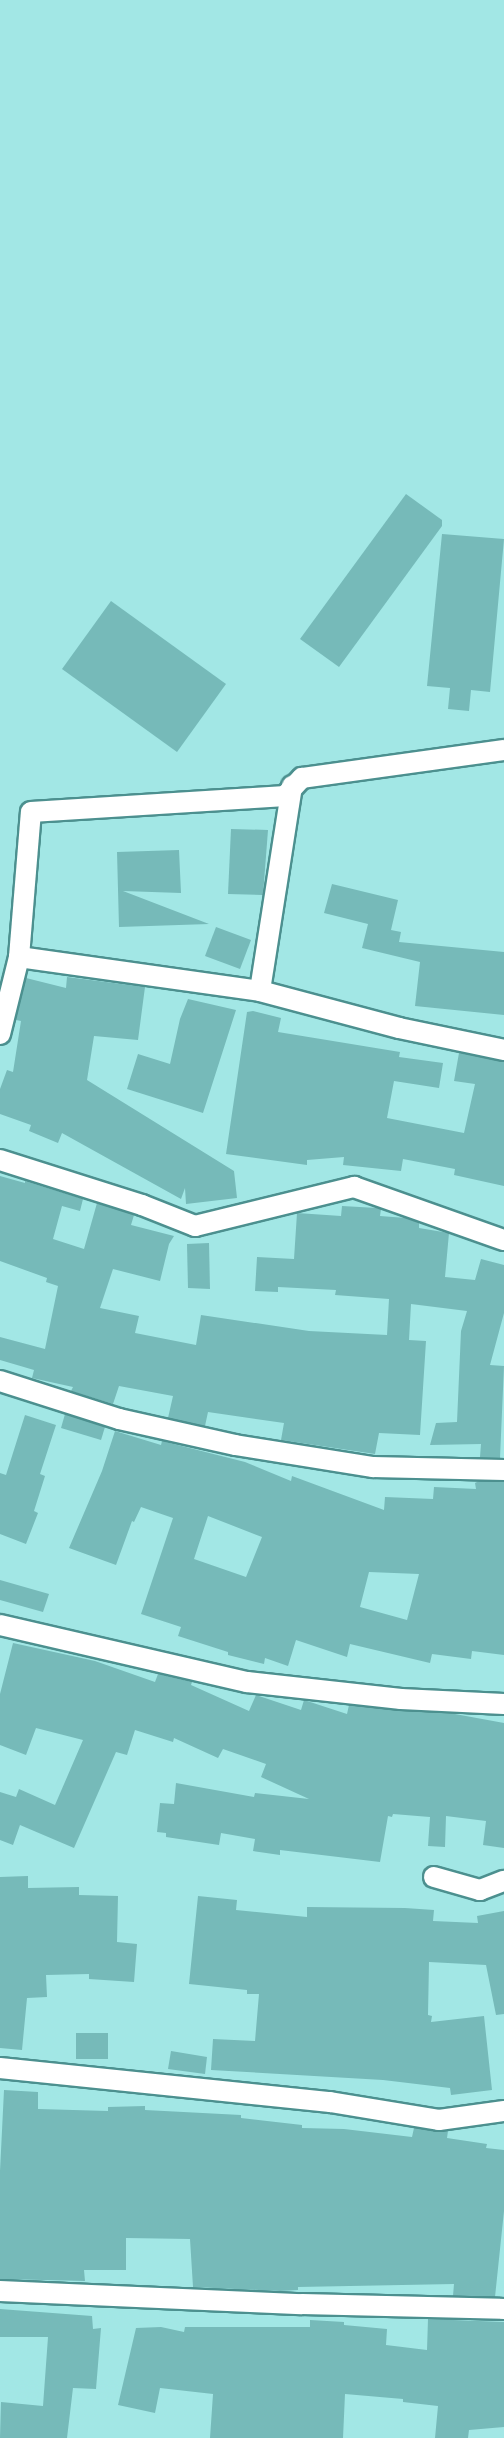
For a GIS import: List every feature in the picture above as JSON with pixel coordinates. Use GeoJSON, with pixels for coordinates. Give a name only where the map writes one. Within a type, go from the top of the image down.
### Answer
{"type":"FeatureCollection","features":[{"type":"Feature","properties":{"kind":"street"},"geometry":{"type":"LineString","coordinates":[[0,1034],[19,957],[31,812],[285,796],[302,778],[504,750]]}},
{"type":"Feature","properties":{"kind":"street"},"geometry":{"type":"LineString","coordinates":[[260,991],[292,786]]}},
{"type":"Feature","properties":{"kind":"street"},"geometry":{"type":"LineString","coordinates":[[19,957],[260,991],[399,1028],[504,1050]]}},
{"type":"Feature","properties":{"kind":"street"},"geometry":{"type":"LineString","coordinates":[[0,1160],[142,1204],[195,1226],[354,1187],[504,1240]]}},
{"type":"Feature","properties":{"kind":"street"},"geometry":{"type":"LineString","coordinates":[[0,1381],[119,1419],[235,1445],[374,1467],[504,1470]]}},
{"type":"Feature","properties":{"kind":"street"},"geometry":{"type":"LineString","coordinates":[[0,1625],[247,1682],[401,1699],[504,1704]]}},
{"type":"Feature","properties":{"kind":"street"},"geometry":{"type":"LineString","coordinates":[[434,1877],[480,1890],[504,1881]]}},
{"type":"Feature","properties":{"kind":"street"},"geometry":{"type":"LineString","coordinates":[[0,2068],[330,2102],[439,2121],[504,2111]]}},
{"type":"Feature","properties":{"kind":"street"},"geometry":{"type":"LineString","coordinates":[[0,2290],[302,2304],[504,2309]]}},
{"type":"Feature","properties":{"kind":"building"},"geometry":{"type":"Polygon","coordinates":[[[406,494],[442,520],[442,526],[339,667],[300,639],[406,494]]]}},
{"type":"Feature","properties":{"kind":"building"},"geometry":{"type":"Polygon","coordinates":[[[442,534],[504,539],[490,692],[471,690],[469,711],[448,709],[450,688],[427,686],[442,534]]]}},
{"type":"Feature","properties":{"kind":"building"},"geometry":{"type":"Polygon","coordinates":[[[111,601],[226,684],[177,752],[62,669],[111,601]]]}},
{"type":"Feature","properties":{"kind":"building"},"geometry":{"type":"Polygon","coordinates":[[[231,829],[268,830],[263,895],[228,894],[231,829]]]}},
{"type":"Feature","properties":{"kind":"building"},"geometry":{"type":"Polygon","coordinates":[[[179,850],[181,893],[123,891],[209,924],[119,927],[117,852],[179,850]]]}},
{"type":"Feature","properties":{"kind":"building"},"geometry":{"type":"Polygon","coordinates":[[[332,884],[398,900],[391,930],[401,932],[399,942],[504,952],[504,1015],[415,1006],[420,962],[362,948],[368,924],[324,913],[332,884]]]}},
{"type":"Feature","properties":{"kind":"building"},"geometry":{"type":"Polygon","coordinates":[[[216,927],[251,940],[240,969],[205,956],[216,927]]]}},
{"type":"Feature","properties":{"kind":"building"},"geometry":{"type":"Polygon","coordinates":[[[67,977],[145,987],[138,1040],[94,1036],[87,1080],[234,1171],[237,1198],[186,1204],[185,1188],[181,1199],[62,1133],[58,1143],[29,1131],[31,1125],[0,1114],[0,1089],[7,1070],[13,1072],[21,1021],[16,1020],[26,978],[66,988],[67,977]]]}},
{"type":"Feature","properties":{"kind":"building"},"geometry":{"type":"Polygon","coordinates":[[[188,999],[236,1010],[203,1113],[127,1089],[138,1054],[170,1064],[180,1019],[188,999]]]}},
{"type":"Feature","properties":{"kind":"building"},"geometry":{"type":"Polygon","coordinates":[[[253,1011],[281,1018],[278,1032],[400,1052],[399,1057],[443,1063],[439,1088],[394,1081],[387,1118],[464,1133],[475,1084],[454,1081],[459,1053],[504,1062],[504,1186],[454,1175],[455,1169],[403,1159],[401,1171],[343,1165],[344,1157],[307,1160],[307,1165],[226,1154],[247,1012],[253,1011]]]}},
{"type":"Feature","properties":{"kind":"building"},"geometry":{"type":"Polygon","coordinates":[[[0,1176],[25,1183],[25,1181],[83,1199],[80,1211],[62,1206],[53,1239],[84,1249],[97,1203],[134,1215],[131,1225],[174,1236],[169,1244],[160,1281],[113,1269],[100,1308],[139,1316],[135,1333],[196,1345],[201,1315],[309,1331],[387,1335],[389,1299],[335,1295],[336,1290],[278,1287],[278,1292],[255,1291],[257,1257],[294,1259],[297,1213],[341,1216],[342,1206],[377,1208],[381,1209],[380,1216],[406,1218],[419,1223],[419,1228],[449,1233],[445,1277],[475,1280],[481,1259],[504,1265],[504,1313],[490,1365],[504,1366],[500,1458],[480,1457],[481,1444],[430,1445],[436,1423],[457,1422],[461,1331],[467,1311],[411,1304],[409,1340],[426,1341],[420,1435],[379,1433],[375,1454],[281,1440],[284,1423],[208,1412],[205,1426],[168,1418],[173,1396],[119,1386],[113,1404],[71,1391],[73,1387],[32,1378],[34,1370],[0,1360],[0,1337],[45,1349],[58,1286],[46,1282],[47,1278],[0,1261],[0,1176]]]}},
{"type":"Feature","properties":{"kind":"building"},"geometry":{"type":"Polygon","coordinates":[[[209,1243],[210,1289],[188,1288],[187,1244],[209,1243]]]}},
{"type":"Feature","properties":{"kind":"building"},"geometry":{"type":"Polygon","coordinates":[[[65,1414],[105,1427],[101,1440],[61,1428],[65,1414]]]}},
{"type":"Feature","properties":{"kind":"building"},"geometry":{"type":"Polygon","coordinates":[[[25,1415],[56,1425],[40,1474],[45,1476],[34,1511],[38,1513],[26,1544],[0,1534],[0,1473],[6,1475],[25,1415]]]}},
{"type":"Feature","properties":{"kind":"building"},"geometry":{"type":"Polygon","coordinates":[[[115,1431],[161,1445],[162,1441],[245,1462],[291,1481],[292,1476],[384,1510],[385,1497],[433,1499],[434,1487],[476,1489],[475,1483],[479,1481],[504,1482],[504,1655],[472,1651],[471,1659],[432,1654],[430,1663],[350,1644],[347,1657],[296,1640],[288,1666],[265,1658],[264,1664],[228,1655],[228,1652],[178,1636],[181,1627],[141,1614],[173,1518],[141,1507],[134,1522],[132,1521],[116,1565],[69,1548],[102,1471],[115,1431]],[[208,1516],[194,1559],[246,1577],[262,1537],[208,1516]],[[369,1572],[360,1607],[407,1620],[419,1574],[369,1572]]]}},
{"type":"Feature","properties":{"kind":"building"},"geometry":{"type":"Polygon","coordinates":[[[0,1580],[49,1594],[43,1612],[0,1600],[0,1580]]]}},
{"type":"Feature","properties":{"kind":"building"},"geometry":{"type":"Polygon","coordinates":[[[13,1643],[95,1661],[155,1682],[158,1674],[192,1682],[191,1685],[249,1711],[256,1695],[301,1710],[304,1700],[347,1714],[349,1705],[455,1714],[504,1723],[504,1848],[483,1845],[486,1821],[446,1816],[445,1847],[428,1846],[430,1817],[393,1814],[392,1817],[388,1816],[380,1862],[280,1850],[280,1855],[253,1851],[255,1839],[221,1833],[219,1845],[166,1837],[166,1833],[157,1832],[160,1803],[174,1804],[176,1783],[254,1797],[255,1793],[309,1799],[261,1777],[266,1764],[223,1749],[218,1758],[174,1738],[173,1742],[135,1730],[127,1755],[116,1752],[74,1848],[20,1825],[13,1845],[0,1840],[0,1792],[16,1797],[19,1789],[55,1805],[83,1740],[36,1728],[26,1755],[0,1745],[0,1694],[13,1643]]]}},
{"type":"Feature","properties":{"kind":"building"},"geometry":{"type":"Polygon","coordinates":[[[28,1876],[28,1888],[79,1887],[79,1895],[118,1896],[117,1942],[137,1944],[134,1982],[89,1979],[89,1974],[46,1975],[47,1997],[27,1998],[22,2050],[0,2048],[0,1877],[28,1876]]]}},
{"type":"Feature","properties":{"kind":"building"},"geometry":{"type":"Polygon","coordinates":[[[198,1896],[237,1900],[236,1910],[307,1917],[307,1907],[405,1908],[434,1910],[433,1921],[478,1923],[477,1916],[504,1911],[504,2014],[496,2015],[486,1965],[429,1962],[428,2015],[432,2016],[431,2022],[484,2016],[492,2090],[451,2095],[450,2088],[383,2080],[211,2070],[213,2039],[255,2041],[259,1994],[247,1994],[247,1990],[189,1984],[198,1896]]]}},
{"type":"Feature","properties":{"kind":"building"},"geometry":{"type":"Polygon","coordinates":[[[76,2033],[108,2033],[108,2059],[76,2059],[76,2033]]]}},
{"type":"Feature","properties":{"kind":"building"},"geometry":{"type":"Polygon","coordinates":[[[171,2051],[207,2057],[205,2074],[168,2069],[171,2051]]]}},
{"type":"Feature","properties":{"kind":"building"},"geometry":{"type":"Polygon","coordinates":[[[4,2090],[38,2092],[38,2109],[108,2111],[108,2107],[145,2106],[145,2110],[241,2115],[241,2118],[302,2125],[302,2128],[344,2129],[412,2137],[414,2128],[448,2131],[447,2138],[487,2144],[486,2148],[504,2150],[504,2211],[495,2297],[453,2296],[454,2284],[298,2287],[298,2290],[280,2291],[193,2287],[190,2239],[126,2238],[126,2270],[84,2270],[85,2281],[0,2279],[0,2171],[4,2090]]]}},
{"type":"Feature","properties":{"kind":"building"},"geometry":{"type":"Polygon","coordinates":[[[0,2309],[92,2316],[93,2329],[101,2328],[96,2389],[73,2388],[67,2438],[0,2438],[1,2402],[43,2406],[48,2337],[0,2337],[0,2309]]]}},
{"type":"Feature","properties":{"kind":"building"},"geometry":{"type":"Polygon","coordinates":[[[428,2319],[504,2322],[504,2427],[469,2430],[468,2438],[435,2438],[438,2406],[403,2402],[403,2399],[345,2394],[343,2438],[210,2438],[213,2394],[160,2388],[155,2413],[118,2405],[136,2328],[161,2327],[184,2332],[185,2327],[310,2327],[310,2320],[344,2322],[344,2325],[387,2329],[386,2345],[427,2350],[428,2319]]]}}]}
